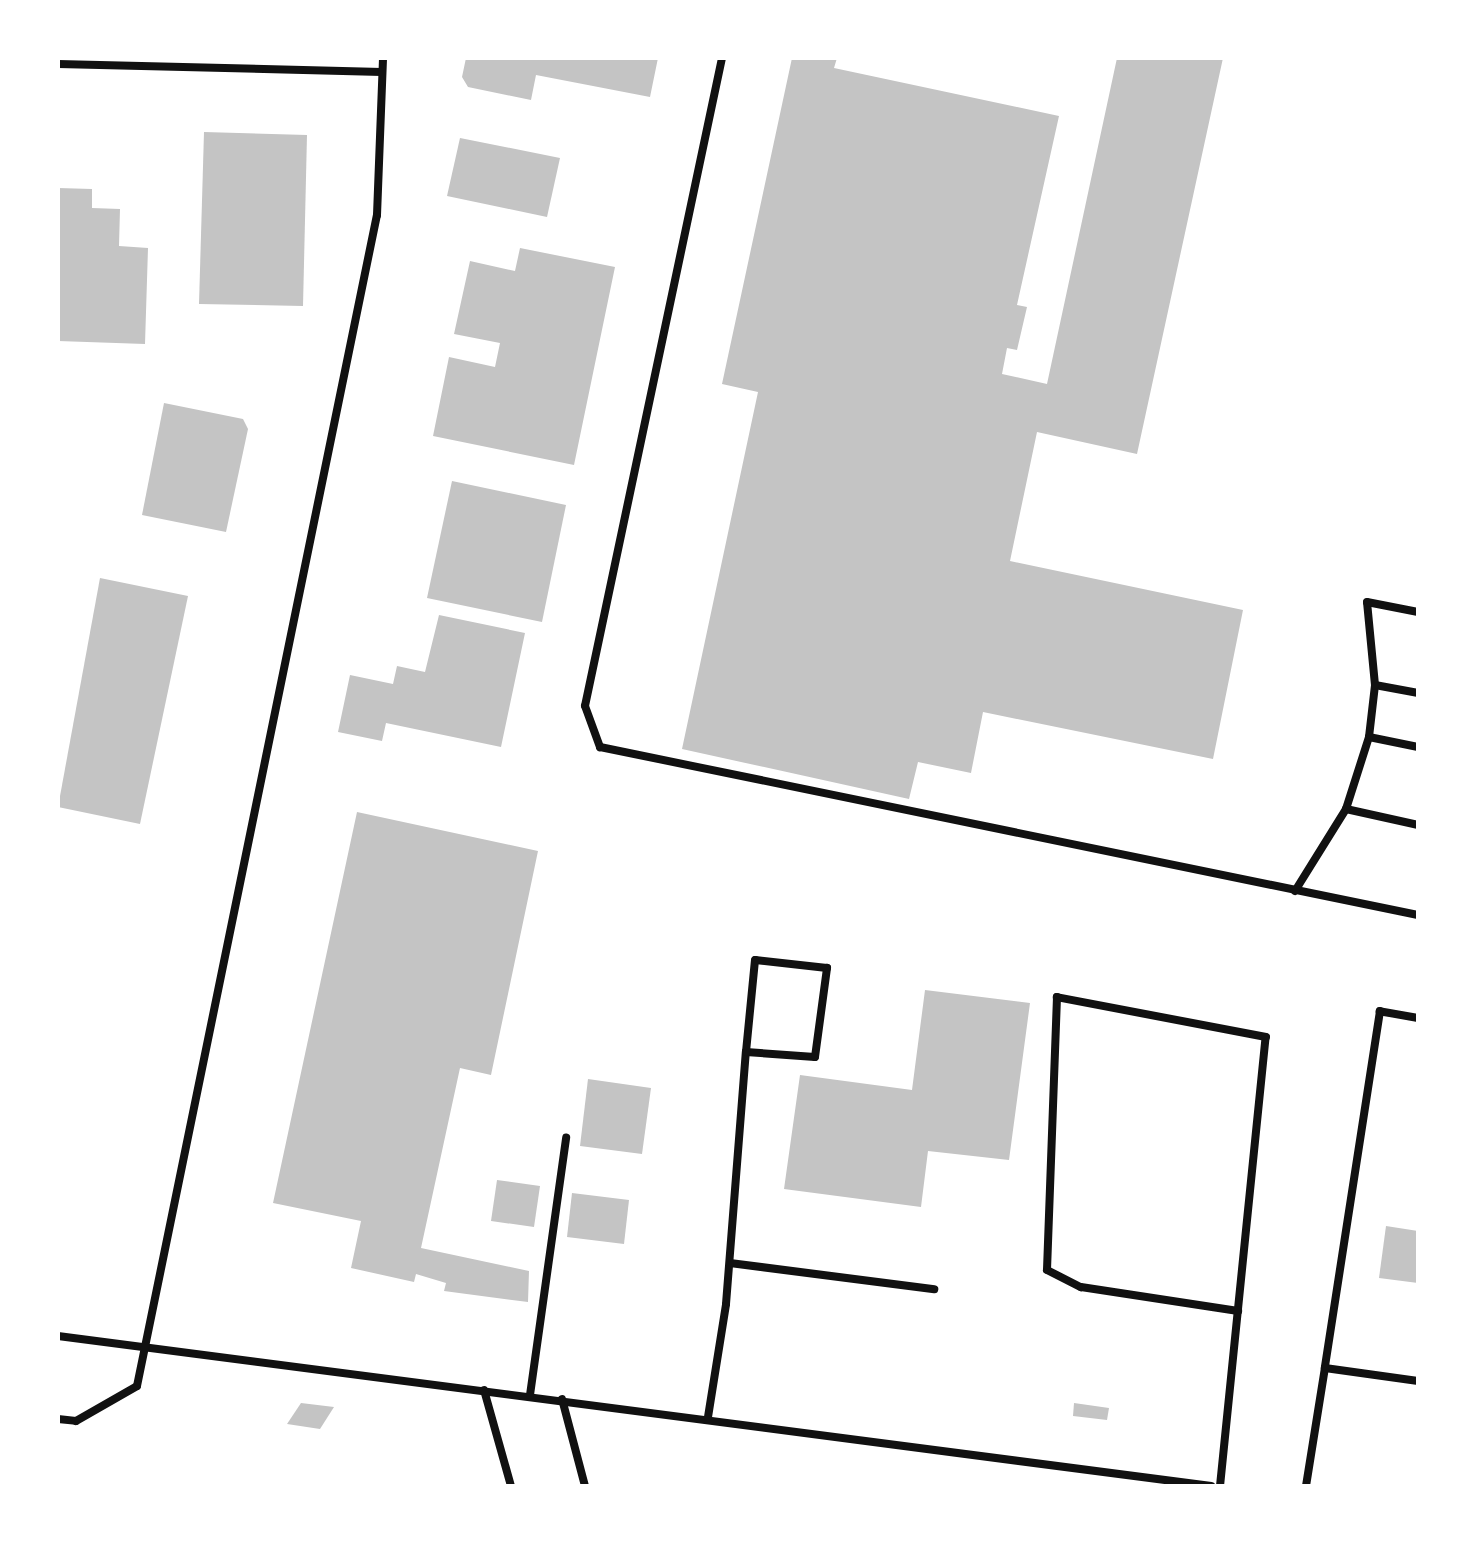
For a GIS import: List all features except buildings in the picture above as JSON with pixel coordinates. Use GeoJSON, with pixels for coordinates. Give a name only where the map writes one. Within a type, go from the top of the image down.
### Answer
{"type":"FeatureCollection","features":[{"type":"Feature","properties":{"kind":"lane"},"geometry":{"type":"LineString","coordinates":[[58,1419],[76,1421],[137,1386],[377,216],[383,58]]}},
{"type":"Feature","properties":{"kind":"lane"},"geometry":{"type":"LineString","coordinates":[[722,58],[585,706],[600,747],[1418,915]]}},
{"type":"Feature","properties":{"kind":"lane"},"geometry":{"type":"LineString","coordinates":[[58,64],[382,72]]}},
{"type":"Feature","properties":{"kind":"lane"},"geometry":{"type":"LineString","coordinates":[[1295,890],[1346,809],[1369,737],[1376,684],[1368,602],[1418,612]]}},
{"type":"Feature","properties":{"kind":"lane"},"geometry":{"type":"LineString","coordinates":[[1376,684],[1418,693]]}},
{"type":"Feature","properties":{"kind":"lane"},"geometry":{"type":"LineString","coordinates":[[1369,737],[1417,745]]}},
{"type":"Feature","properties":{"kind":"lane"},"geometry":{"type":"LineString","coordinates":[[1346,809],[1418,825]]}},
{"type":"Feature","properties":{"kind":"lane"},"geometry":{"type":"LineString","coordinates":[[708,1416],[730,1263],[746,1052],[756,960],[826,968],[815,1057],[746,1052]]}},
{"type":"Feature","properties":{"kind":"lane"},"geometry":{"type":"LineString","coordinates":[[1220,1486],[1238,1311],[1266,1037],[1057,997],[1047,1270],[1080,1287],[1238,1311]]}},
{"type":"Feature","properties":{"kind":"lane"},"geometry":{"type":"LineString","coordinates":[[1306,1486],[1380,1011],[1418,1018]]}},
{"type":"Feature","properties":{"kind":"lane"},"geometry":{"type":"LineString","coordinates":[[530,1395],[566,1138]]}},
{"type":"Feature","properties":{"kind":"lane"},"geometry":{"type":"LineString","coordinates":[[730,1263],[934,1289]]}},
{"type":"Feature","properties":{"kind":"lane"},"geometry":{"type":"LineString","coordinates":[[58,1336],[708,1416],[1211,1486]]}},
{"type":"Feature","properties":{"kind":"lane"},"geometry":{"type":"LineString","coordinates":[[1326,1368],[1418,1381]]}},
{"type":"Feature","properties":{"kind":"lane"},"geometry":{"type":"LineString","coordinates":[[484,1390],[511,1486]]}},
{"type":"Feature","properties":{"kind":"lane"},"geometry":{"type":"LineString","coordinates":[[562,1399],[584,1486]]}}]}
